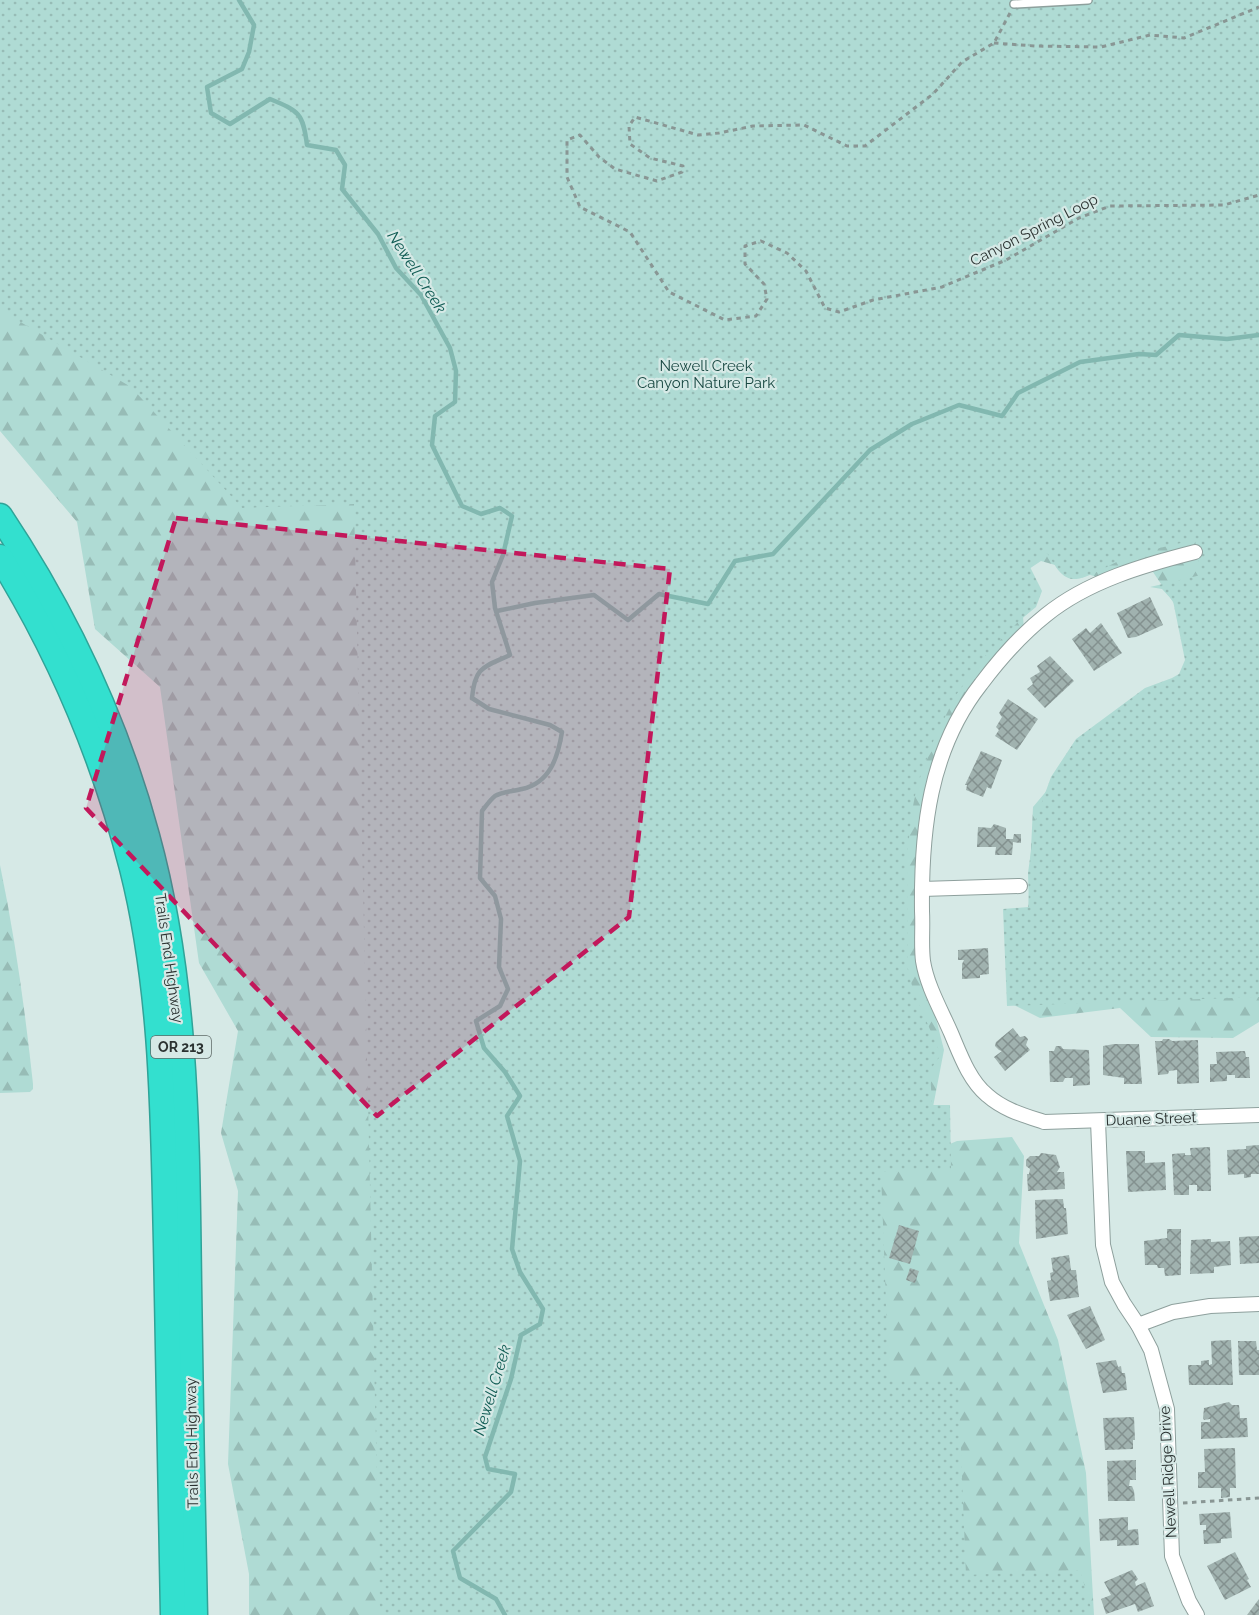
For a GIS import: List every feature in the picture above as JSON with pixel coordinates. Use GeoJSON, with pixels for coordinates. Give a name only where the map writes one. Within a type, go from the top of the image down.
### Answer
{"type":"FeatureCollection","features":[{"type":"Feature","properties":{"kind":"highway","name":"Trails End Highway"},"geometry":{"type":"LineString","coordinates":[[0,516],[54,602],[95,688],[134,791],[158,881],[174,976],[183,1088],[188,1220],[195,1615]]}},
{"type":"Feature","properties":{"kind":"highway","name":"Trails End Highway"},"geometry":{"type":"LineString","coordinates":[[0,557],[48,641],[76,701],[100,762],[133,870],[146,940],[156,1018],[163,1128],[173,1615]]}},
{"type":"Feature","properties":{"kind":"street","name":"Duane Street"},"geometry":{"type":"LineString","coordinates":[[1195,552],[1146,564],[1080,593],[1046,615],[980,684],[963,711],[934,777],[927,810],[922,846],[923,962],[932,992],[967,1070],[986,1094],[1011,1112],[1044,1122],[1259,1115]]}},
{"type":"Feature","properties":{"kind":"street"},"geometry":{"type":"LineString","coordinates":[[922,889],[1020,886]]}},
{"type":"Feature","properties":{"kind":"street","name":"Newell Ridge Drive"},"geometry":{"type":"LineString","coordinates":[[1098,1121],[1103,1245],[1112,1282],[1150,1350],[1167,1410],[1172,1556],[1189,1601],[1197,1615]]}},
{"type":"Feature","properties":{"kind":"street"},"geometry":{"type":"LineString","coordinates":[[1138,1325],[1173,1312],[1210,1306],[1259,1304]]}},
{"type":"Feature","properties":{"kind":"lane"},"geometry":{"type":"LineString","coordinates":[[1014,4],[1088,0]]}},
{"type":"Feature","properties":{"kind":"path"},"geometry":{"type":"LineString","coordinates":[[1014,4],[994,43],[1101,47],[1150,35],[1185,38],[1259,8]]}},
{"type":"Feature","properties":{"kind":"path","name":"Canyon Spring Loop"},"geometry":{"type":"LineString","coordinates":[[994,43],[962,62],[933,94],[865,146],[847,146],[804,125],[753,126],[719,134],[698,135],[634,117],[629,126],[630,144],[650,158],[682,166],[682,172],[657,181],[615,169],[599,157],[580,135],[567,140],[567,177],[580,207],[630,232],[669,292],[725,320],[756,316],[767,299],[764,284],[744,264],[745,246],[761,241],[787,253],[806,272],[825,308],[839,312],[873,300],[942,287],[1006,260],[1079,218],[1110,206],[1224,205],[1259,195]]}},
{"type":"Feature","properties":{"kind":"path"},"geometry":{"type":"LineString","coordinates":[[1198,1502],[1259,1498]]}},
{"type":"Feature","properties":{"kind":"highlighted area"},"geometry":{"type":"Polygon","coordinates":[[[176,518],[670,569],[629,917],[377,1116],[86,808],[176,518]]]}},
{"type":"Feature","properties":{"kind":"green space","name":"Newell Creek Canyon Nature Park"},"geometry":{"type":"Polygon","coordinates":[[[0,0],[1259,0],[1259,1022],[1233,1038],[1151,1037],[1120,1008],[1040,1018],[1008,1002],[1026,954],[1033,807],[1086,744],[1186,679],[1189,626],[1151,569],[1108,580],[1041,561],[1020,575],[1024,630],[935,761],[916,940],[944,1050],[933,1107],[897,1166],[957,1141],[1012,1137],[1024,1156],[1019,1243],[1058,1340],[1086,1473],[1094,1615],[249,1615],[249,1574],[228,1464],[238,1191],[221,1133],[238,1031],[199,963],[160,687],[95,629],[77,522],[0,431],[0,0]]]}},
{"type":"Feature","properties":{"kind":"green space","name":"Newell Creek Canyon Nature Park"},"geometry":{"type":"Polygon","coordinates":[[[0,0],[1259,0],[1259,997],[1007,1006],[1003,909],[1029,907],[1028,873],[1035,821],[1051,777],[1076,739],[1145,688],[1179,674],[1185,660],[1173,601],[1162,589],[1150,587],[1201,575],[1195,540],[1158,548],[1121,560],[1078,579],[1064,576],[1047,553],[1029,565],[1042,591],[1036,607],[985,656],[956,695],[934,739],[917,786],[907,856],[908,969],[913,990],[941,1055],[930,1070],[932,1105],[950,1105],[951,1169],[881,1172],[889,1381],[958,1379],[966,1575],[1080,1570],[1093,1615],[380,1615],[354,504],[242,508],[131,387],[0,310],[0,0]]]}},
{"type":"Feature","properties":{"kind":"green space"},"geometry":{"type":"Polygon","coordinates":[[[0,865],[23,1001],[33,1084],[30,1092],[0,1093],[0,865]]]}},
{"type":"Feature","properties":{"kind":"building"},"geometry":{"type":"Polygon","coordinates":[[[1150,597],[1163,625],[1136,637],[1128,638],[1117,613],[1150,597]]]}},
{"type":"Feature","properties":{"kind":"building"},"geometry":{"type":"Polygon","coordinates":[[[1101,623],[1122,653],[1094,671],[1072,639],[1086,628],[1090,633],[1101,623]]]}},
{"type":"Feature","properties":{"kind":"building"},"geometry":{"type":"Polygon","coordinates":[[[1050,656],[1074,681],[1045,708],[1027,689],[1033,684],[1030,678],[1040,672],[1037,666],[1050,656]]]}},
{"type":"Feature","properties":{"kind":"building"},"geometry":{"type":"Polygon","coordinates":[[[1008,699],[1038,719],[1017,750],[995,736],[999,730],[996,727],[1002,717],[999,713],[1008,699]]]}},
{"type":"Feature","properties":{"kind":"building"},"geometry":{"type":"Polygon","coordinates":[[[981,751],[1002,760],[991,789],[987,787],[983,797],[966,790],[967,785],[965,785],[981,751]]]}},
{"type":"Feature","properties":{"kind":"building"},"geometry":{"type":"Polygon","coordinates":[[[994,824],[1006,828],[1006,839],[1013,839],[1014,834],[1021,834],[1021,843],[1013,842],[1012,855],[995,855],[996,847],[977,847],[978,827],[991,828],[994,824]]]}},
{"type":"Feature","properties":{"kind":"building"},"geometry":{"type":"Polygon","coordinates":[[[988,948],[989,974],[980,975],[980,978],[962,979],[964,960],[958,960],[958,950],[988,948]]]}},
{"type":"Feature","properties":{"kind":"building"},"geometry":{"type":"Polygon","coordinates":[[[1013,1028],[1020,1037],[1025,1036],[1028,1039],[1026,1045],[1030,1050],[1005,1071],[994,1057],[1002,1051],[995,1046],[996,1042],[1013,1028]]]}},
{"type":"Feature","properties":{"kind":"building"},"geometry":{"type":"Polygon","coordinates":[[[1163,1039],[1198,1040],[1199,1083],[1177,1084],[1177,1070],[1158,1075],[1155,1041],[1163,1039]]]}},
{"type":"Feature","properties":{"kind":"building"},"geometry":{"type":"Polygon","coordinates":[[[1139,1044],[1142,1084],[1124,1084],[1124,1078],[1103,1075],[1103,1046],[1139,1044]]]}},
{"type":"Feature","properties":{"kind":"building"},"geometry":{"type":"Polygon","coordinates":[[[1056,1046],[1061,1046],[1063,1049],[1089,1050],[1090,1085],[1073,1086],[1073,1078],[1065,1078],[1063,1082],[1050,1082],[1049,1051],[1054,1051],[1056,1046]]]}},
{"type":"Feature","properties":{"kind":"building"},"geometry":{"type":"Polygon","coordinates":[[[1245,1051],[1246,1057],[1249,1057],[1250,1078],[1235,1078],[1235,1075],[1227,1075],[1227,1081],[1210,1082],[1210,1064],[1217,1064],[1216,1052],[1245,1051]]]}},
{"type":"Feature","properties":{"kind":"building"},"geometry":{"type":"Polygon","coordinates":[[[1259,1145],[1259,1174],[1251,1174],[1251,1177],[1244,1178],[1244,1174],[1228,1175],[1227,1150],[1246,1149],[1246,1146],[1259,1145]]]}},
{"type":"Feature","properties":{"kind":"building"},"geometry":{"type":"Polygon","coordinates":[[[1210,1147],[1211,1191],[1197,1191],[1197,1185],[1189,1185],[1189,1195],[1174,1195],[1172,1154],[1191,1155],[1190,1148],[1210,1147]]]}},
{"type":"Feature","properties":{"kind":"building"},"geometry":{"type":"Polygon","coordinates":[[[1126,1151],[1145,1151],[1145,1163],[1165,1162],[1166,1190],[1128,1192],[1126,1151]]]}},
{"type":"Feature","properties":{"kind":"building"},"geometry":{"type":"Polygon","coordinates":[[[1041,1153],[1056,1155],[1060,1167],[1057,1172],[1064,1172],[1065,1189],[1028,1191],[1027,1174],[1030,1169],[1026,1166],[1026,1160],[1030,1156],[1039,1156],[1041,1153]]]}},
{"type":"Feature","properties":{"kind":"building"},"geometry":{"type":"Polygon","coordinates":[[[1063,1199],[1068,1234],[1036,1239],[1035,1200],[1063,1199]]]}},
{"type":"Feature","properties":{"kind":"building"},"geometry":{"type":"Polygon","coordinates":[[[899,1225],[919,1231],[910,1264],[889,1258],[899,1225]]]}},
{"type":"Feature","properties":{"kind":"building"},"geometry":{"type":"Polygon","coordinates":[[[1167,1229],[1181,1229],[1181,1275],[1165,1276],[1164,1268],[1158,1268],[1157,1265],[1145,1265],[1144,1241],[1167,1238],[1167,1229]]]}},
{"type":"Feature","properties":{"kind":"building"},"geometry":{"type":"Polygon","coordinates":[[[1259,1236],[1259,1263],[1240,1264],[1239,1237],[1259,1236]]]}},
{"type":"Feature","properties":{"kind":"building"},"geometry":{"type":"Polygon","coordinates":[[[1211,1239],[1211,1242],[1230,1241],[1231,1265],[1214,1267],[1214,1273],[1190,1274],[1191,1240],[1211,1239]]]}},
{"type":"Feature","properties":{"kind":"building"},"geometry":{"type":"Polygon","coordinates":[[[1069,1255],[1071,1270],[1076,1270],[1079,1297],[1050,1301],[1047,1281],[1051,1280],[1050,1273],[1053,1272],[1051,1258],[1069,1255]]]}},
{"type":"Feature","properties":{"kind":"building"},"geometry":{"type":"Polygon","coordinates":[[[910,1268],[919,1271],[915,1283],[906,1280],[910,1268]]]}},
{"type":"Feature","properties":{"kind":"building"},"geometry":{"type":"Polygon","coordinates":[[[1090,1306],[1105,1340],[1086,1349],[1067,1315],[1090,1306]]]}},
{"type":"Feature","properties":{"kind":"building"},"geometry":{"type":"Polygon","coordinates":[[[1231,1340],[1233,1385],[1189,1385],[1188,1365],[1201,1365],[1201,1361],[1209,1360],[1209,1365],[1212,1364],[1211,1341],[1231,1340]]]}},
{"type":"Feature","properties":{"kind":"building"},"geometry":{"type":"Polygon","coordinates":[[[1238,1341],[1256,1341],[1257,1350],[1259,1350],[1259,1375],[1239,1375],[1238,1341]]]}},
{"type":"Feature","properties":{"kind":"building"},"geometry":{"type":"Polygon","coordinates":[[[1116,1360],[1118,1367],[1121,1366],[1122,1373],[1125,1373],[1127,1390],[1103,1393],[1096,1363],[1116,1360]]]}},
{"type":"Feature","properties":{"kind":"building"},"geometry":{"type":"Polygon","coordinates":[[[1229,1402],[1232,1405],[1239,1405],[1240,1418],[1247,1418],[1248,1437],[1201,1439],[1201,1422],[1210,1422],[1210,1419],[1204,1420],[1203,1418],[1204,1408],[1229,1402]]]}},
{"type":"Feature","properties":{"kind":"building"},"geometry":{"type":"Polygon","coordinates":[[[1134,1417],[1133,1449],[1105,1450],[1103,1418],[1134,1417]]]}},
{"type":"Feature","properties":{"kind":"building"},"geometry":{"type":"Polygon","coordinates":[[[1235,1448],[1236,1488],[1230,1488],[1230,1497],[1221,1498],[1221,1488],[1198,1488],[1198,1472],[1205,1472],[1204,1449],[1235,1448]]]}},
{"type":"Feature","properties":{"kind":"building"},"geometry":{"type":"Polygon","coordinates":[[[1136,1460],[1136,1480],[1130,1480],[1129,1486],[1132,1486],[1134,1491],[1135,1501],[1108,1501],[1107,1461],[1136,1460]]]}},
{"type":"Feature","properties":{"kind":"building"},"geometry":{"type":"Polygon","coordinates":[[[1230,1512],[1232,1538],[1221,1539],[1221,1543],[1204,1544],[1203,1530],[1206,1530],[1206,1525],[1200,1525],[1199,1514],[1230,1512]]]}},
{"type":"Feature","properties":{"kind":"building"},"geometry":{"type":"Polygon","coordinates":[[[1128,1517],[1128,1530],[1138,1529],[1139,1545],[1117,1546],[1117,1540],[1100,1541],[1099,1519],[1128,1517]]]}},
{"type":"Feature","properties":{"kind":"building"},"geometry":{"type":"Polygon","coordinates":[[[1235,1552],[1251,1587],[1225,1600],[1207,1566],[1235,1552]]]}},
{"type":"Feature","properties":{"kind":"building"},"geometry":{"type":"Polygon","coordinates":[[[1132,1570],[1138,1579],[1135,1582],[1136,1586],[1145,1582],[1154,1606],[1138,1612],[1135,1604],[1106,1614],[1101,1599],[1111,1595],[1104,1582],[1132,1570]]]}},
{"type":"Feature","properties":{"kind":"building"},"geometry":{"type":"Polygon","coordinates":[[[1259,1599],[1259,1615],[1247,1615],[1259,1599]]]}},
{"type":"Feature","properties":{"kind":"waterway","name":"Newell Creek"},"geometry":{"type":"LineString","coordinates":[[239,0],[254,25],[249,52],[242,69],[207,87],[211,113],[230,124],[270,99],[298,114],[304,126],[307,145],[336,150],[345,165],[342,189],[378,234],[396,268],[421,295],[450,348],[456,371],[455,402],[435,416],[432,445],[462,506],[481,514],[500,508],[512,516],[503,555],[492,582],[495,608],[510,655],[487,665],[478,673],[472,698],[489,709],[550,725],[562,732],[551,768],[540,781],[532,786],[495,796],[482,811],[480,878],[495,896],[501,919],[499,967],[508,989],[500,1006],[476,1021],[484,1048],[505,1072],[520,1096],[507,1116],[520,1161],[512,1249],[520,1272],[543,1309],[540,1324],[521,1335],[511,1379],[485,1457],[488,1469],[515,1474],[511,1492],[453,1551],[460,1578],[496,1599],[505,1615]]}},
{"type":"Feature","properties":{"kind":"waterway"},"geometry":{"type":"LineString","coordinates":[[497,611],[594,595],[628,620],[659,594],[708,604],[735,561],[773,554],[870,450],[912,424],[959,405],[1002,416],[1018,393],[1080,362],[1139,354],[1156,355],[1179,335],[1227,339],[1259,335]]}}]}
